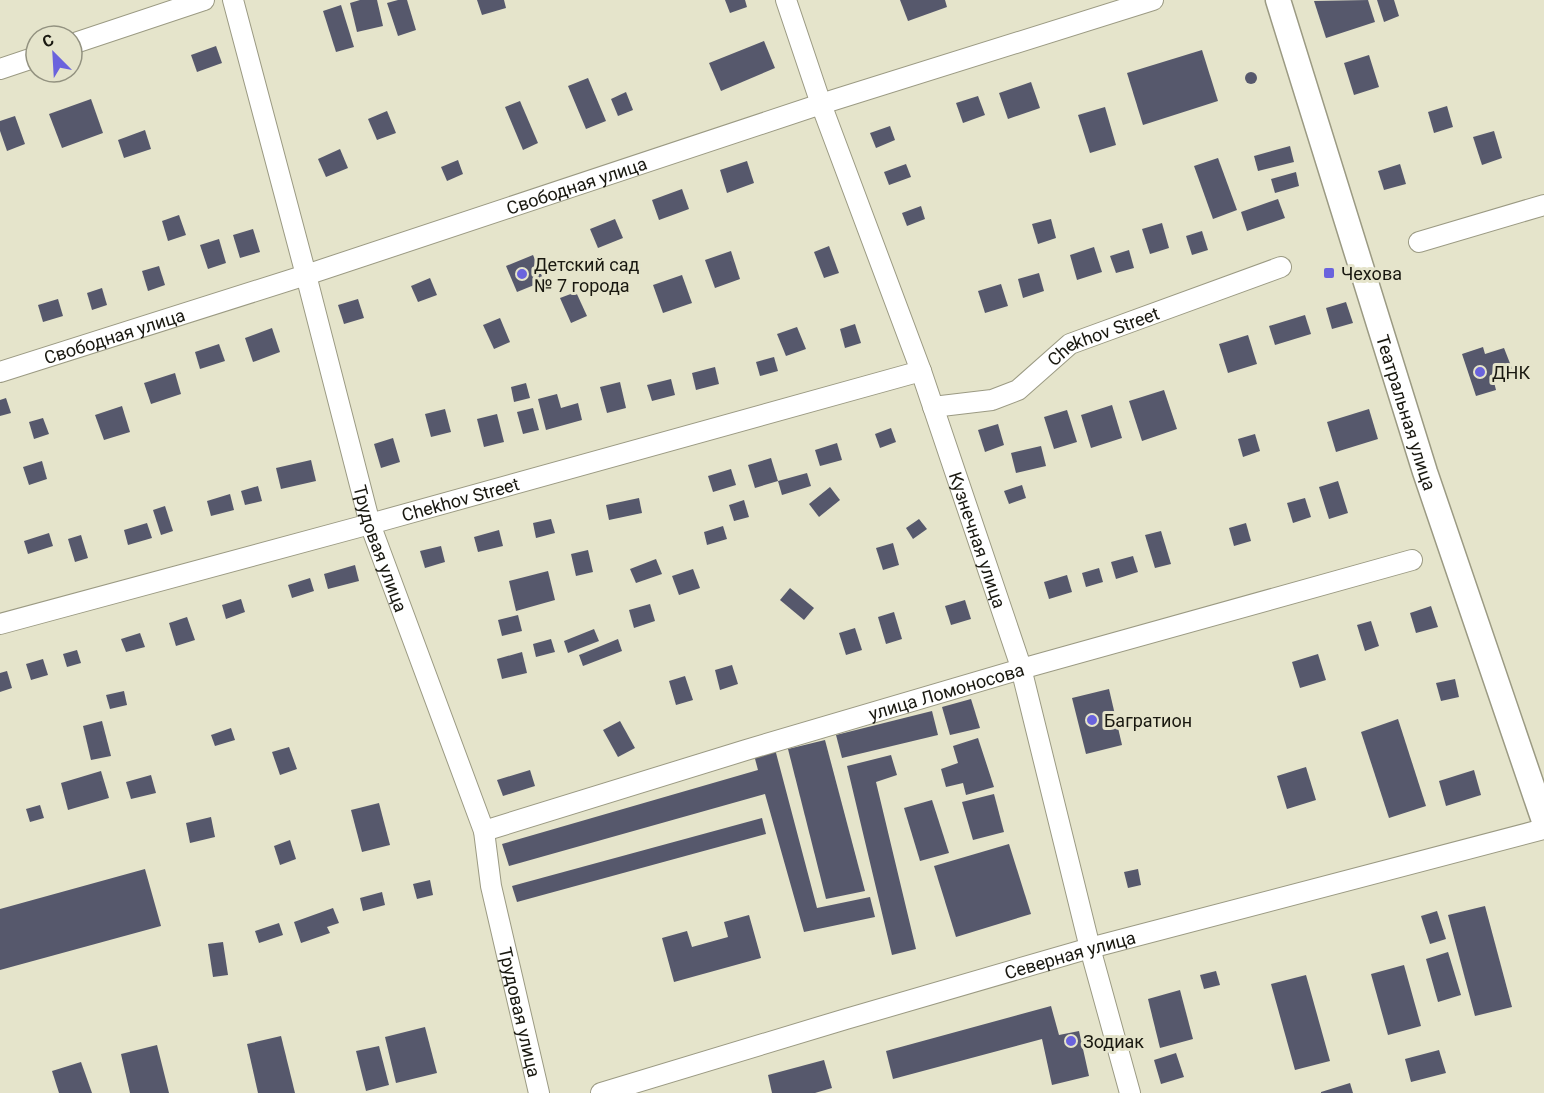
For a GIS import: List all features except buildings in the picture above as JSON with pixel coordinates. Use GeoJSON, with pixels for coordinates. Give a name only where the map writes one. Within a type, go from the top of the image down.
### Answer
{"type":"FeatureCollection","features":[{"type":"Feature","properties":{"kind":"main road","name":"Театральная улица"},"geometry":{"type":"LineString","coordinates":[[1278,0],[1425,472],[1544,821]]}},
{"type":"Feature","properties":{"kind":"street"},"geometry":{"type":"LineString","coordinates":[[84,40],[204,0]]}},
{"type":"Feature","properties":{"kind":"street","name":"Трудовая улица"},"geometry":{"type":"LineString","coordinates":[[233,0],[370,524],[484,831],[491,886],[539,1093]]}},
{"type":"Feature","properties":{"kind":"street","name":"Кузнечная улица"},"geometry":{"type":"LineString","coordinates":[[786,0],[821,104],[921,371],[1021,669],[1090,948],[1130,1093]]}},
{"type":"Feature","properties":{"kind":"street","name":"Свободная улица"},"geometry":{"type":"LineString","coordinates":[[0,372],[306,275],[821,104],[1153,0]]}},
{"type":"Feature","properties":{"kind":"street"},"geometry":{"type":"LineString","coordinates":[[0,69],[24,61]]}},
{"type":"Feature","properties":{"kind":"street"},"geometry":{"type":"LineString","coordinates":[[1419,242],[1544,205]]}},
{"type":"Feature","properties":{"kind":"street","name":"Chekhov Street"},"geometry":{"type":"LineString","coordinates":[[933,407],[992,400],[1018,390],[1070,344],[1281,267]]}},
{"type":"Feature","properties":{"kind":"street","name":"Chekhov Street"},"geometry":{"type":"LineString","coordinates":[[0,624],[921,371]]}},
{"type":"Feature","properties":{"kind":"street","name":"улица Ломоносова"},"geometry":{"type":"LineString","coordinates":[[484,831],[1021,669],[1412,560]]}},
{"type":"Feature","properties":{"kind":"street","name":"Северная улица"},"geometry":{"type":"LineString","coordinates":[[601,1093],[1090,948],[1544,829]]}},
{"type":"Feature","properties":{"kind":"place","name":"Чехова"},"geometry":{"type":"Point","coordinates":[1329,273]}},
{"type":"Feature","properties":{"kind":"place","name":"Детский сад № 7 города"},"geometry":{"type":"Point","coordinates":[522,274]}},
{"type":"Feature","properties":{"kind":"place","name":"ДНК"},"geometry":{"type":"Point","coordinates":[1480,372]}},
{"type":"Feature","properties":{"kind":"place","name":"Багратион"},"geometry":{"type":"Point","coordinates":[1092,720]}},
{"type":"Feature","properties":{"kind":"place","name":"Зодиак"},"geometry":{"type":"Point","coordinates":[1071,1041]}}]}
